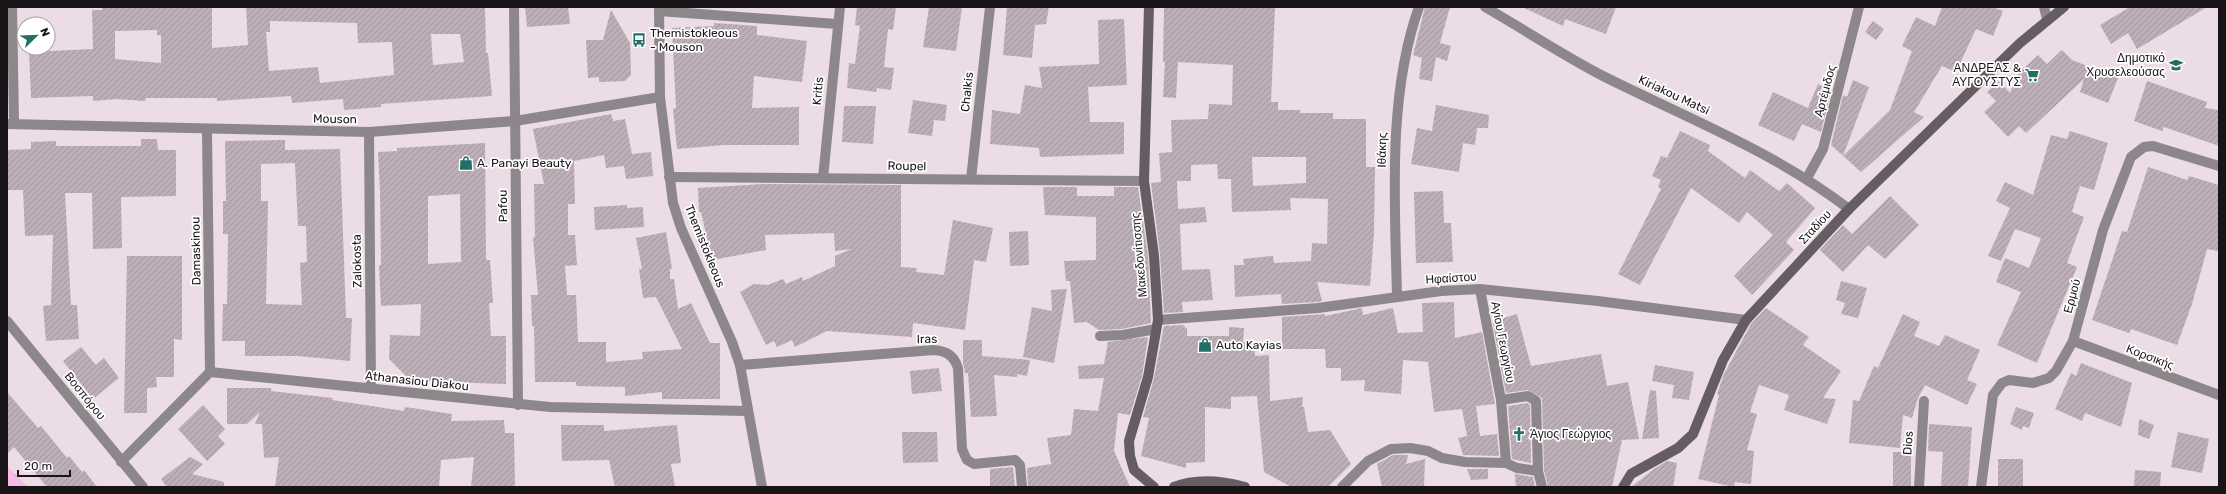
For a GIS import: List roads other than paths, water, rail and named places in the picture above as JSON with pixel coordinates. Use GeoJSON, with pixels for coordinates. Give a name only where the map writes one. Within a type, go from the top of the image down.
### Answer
{"type":"FeatureCollection","features":[{"type":"Feature","properties":{"kind":"main road","name":"Μακεδονίτισσης"},"geometry":{"type":"LineString","coordinates":[[1149,7],[1144,181],[1154,256],[1157,325],[1148,377],[1129,441],[1130,456],[1134,470],[1154,487]]}},
{"type":"Feature","properties":{"kind":"main road","name":"Σταδίου"},"geometry":{"type":"LineString","coordinates":[[1623,487],[1631,474],[1678,448],[1693,434],[1723,360],[1746,320],[1849,209],[2047,19],[2064,7]]}},
{"type":"Feature","properties":{"kind":"main road"},"geometry":{"type":"LineString","coordinates":[[1174,487],[1192,482],[1214,481],[1245,487]]}},
{"type":"Feature","properties":{"kind":"street"},"geometry":{"type":"LineString","coordinates":[[11,123],[12,7]]}},
{"type":"Feature","properties":{"kind":"street","name":"Pafou"},"geometry":{"type":"LineString","coordinates":[[514,7],[518,405]]}},
{"type":"Feature","properties":{"kind":"street","name":"Kritis"},"geometry":{"type":"LineString","coordinates":[[823,178],[837,24],[840,7]]}},
{"type":"Feature","properties":{"kind":"street","name":"Chalkis"},"geometry":{"type":"LineString","coordinates":[[971,179],[990,7]]}},
{"type":"Feature","properties":{"kind":"street","name":"Ιθάκης"},"geometry":{"type":"LineString","coordinates":[[1397,297],[1395,215],[1396,126],[1413,24],[1419,7]]}},
{"type":"Feature","properties":{"kind":"street","name":"Kiriakou Matsi"},"geometry":{"type":"LineString","coordinates":[[1485,7],[1604,76],[1740,141],[1807,178],[1849,209]]}},
{"type":"Feature","properties":{"kind":"street","name":"Αρτέμιδος"},"geometry":{"type":"LineString","coordinates":[[1807,178],[1823,149],[1860,7]]}},
{"type":"Feature","properties":{"kind":"street"},"geometry":{"type":"LineString","coordinates":[[2044,7],[2047,19]]}},
{"type":"Feature","properties":{"kind":"street"},"geometry":{"type":"LineString","coordinates":[[659,9],[837,24]]}},
{"type":"Feature","properties":{"kind":"street","name":"Themistokleous"},"geometry":{"type":"LineString","coordinates":[[659,9],[660,97],[673,203],[681,228],[732,342],[740,365],[747,411],[762,487]]}},
{"type":"Feature","properties":{"kind":"street","name":"Mouson"},"geometry":{"type":"LineString","coordinates":[[11,123],[207,130],[369,132],[515,121],[660,97]]}},
{"type":"Feature","properties":{"kind":"street","name":"Damaskinou"},"geometry":{"type":"LineString","coordinates":[[207,130],[210,372]]}},
{"type":"Feature","properties":{"kind":"street","name":"Zalokosta"},"geometry":{"type":"LineString","coordinates":[[369,132],[371,389]]}},
{"type":"Feature","properties":{"kind":"street","name":"Ερμού"},"geometry":{"type":"LineString","coordinates":[[1981,487],[1993,395],[1996,388],[2009,380],[2033,383],[2049,378],[2056,371],[2073,341],[2103,230],[2132,157],[2144,147],[2152,146],[2219,166]]}},
{"type":"Feature","properties":{"kind":"street","name":"Roupel"},"geometry":{"type":"LineString","coordinates":[[669,177],[1144,181]]}},
{"type":"Feature","properties":{"kind":"street","name":"Ηφαίστου"},"geometry":{"type":"LineString","coordinates":[[1100,336],[1123,336],[1157,325],[1318,308],[1441,291],[1480,289],[1598,300],[1746,320]]}},
{"type":"Feature","properties":{"kind":"street","name":"Αγίου Γεωργίου"},"geometry":{"type":"LineString","coordinates":[[1480,289],[1501,400],[1506,463]]}},
{"type":"Feature","properties":{"kind":"street","name":"Βοσπόρου"},"geometry":{"type":"LineString","coordinates":[[7,321],[143,487]]}},
{"type":"Feature","properties":{"kind":"street","name":"Κορσικής"},"geometry":{"type":"LineString","coordinates":[[2073,341],[2219,395]]}},
{"type":"Feature","properties":{"kind":"street","name":"Iras"},"geometry":{"type":"LineString","coordinates":[[740,365],[934,350],[946,353],[952,357],[958,368],[962,449],[967,460],[974,464],[1015,460],[1020,465],[1022,487]]}},
{"type":"Feature","properties":{"kind":"street"},"geometry":{"type":"LineString","coordinates":[[121,462],[210,372]]}},
{"type":"Feature","properties":{"kind":"street","name":"Athanasiou Diakou"},"geometry":{"type":"LineString","coordinates":[[210,372],[518,405],[747,411]]}},
{"type":"Feature","properties":{"kind":"street","name":"Αγίου Γεωργίου"},"geometry":{"type":"LineString","coordinates":[[1501,400],[1528,396],[1536,401],[1538,471],[1542,487]]}},
{"type":"Feature","properties":{"kind":"street","name":"Dios"},"geometry":{"type":"LineString","coordinates":[[1918,487],[1924,401]]}},
{"type":"Feature","properties":{"kind":"street"},"geometry":{"type":"LineString","coordinates":[[1342,487],[1368,461],[1391,449],[1410,448],[1422,450],[1442,458],[1465,462],[1506,463],[1517,468],[1538,471]]}},
{"type":"Feature","properties":{"kind":"place","name":"Themistokleous - Mouson"},"geometry":{"type":"Point","coordinates":[639,40]}},
{"type":"Feature","properties":{"kind":"place","name":"Δημοτικό Χρυσελεούσας"},"geometry":{"type":"Point","coordinates":[2176,65]}},
{"type":"Feature","properties":{"kind":"place","name":"ΑΝΔΡΕΑΣ & ΑΥΓΟΥΣΤΥΣ"},"geometry":{"type":"Point","coordinates":[2032,75]}},
{"type":"Feature","properties":{"kind":"place","name":"A. Panayi Beauty"},"geometry":{"type":"Point","coordinates":[466,163]}},
{"type":"Feature","properties":{"kind":"place","name":"Auto Kayias"},"geometry":{"type":"Point","coordinates":[1205,345]}},
{"type":"Feature","properties":{"kind":"place","name":"Άγιος Γεώργιος"},"geometry":{"type":"Point","coordinates":[1519,434]}}]}
